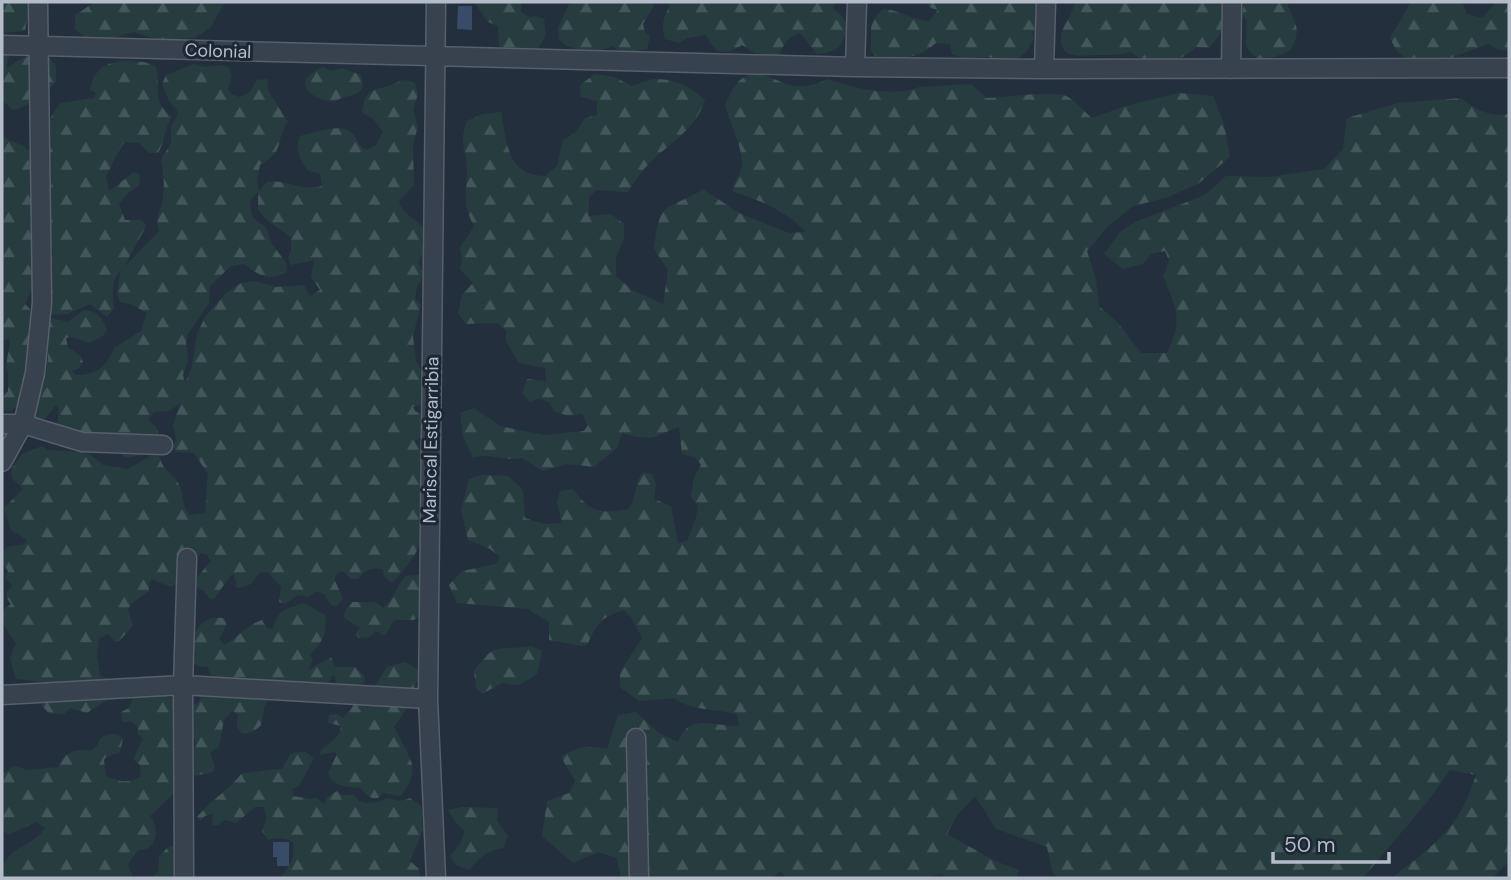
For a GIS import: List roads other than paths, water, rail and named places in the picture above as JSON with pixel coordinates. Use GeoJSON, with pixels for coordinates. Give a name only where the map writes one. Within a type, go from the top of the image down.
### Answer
{"type":"FeatureCollection","features":[{"type":"Feature","properties":{"kind":"street"},"geometry":{"type":"LineString","coordinates":[[2,462],[23,424],[35,373],[42,302],[38,2]]}},
{"type":"Feature","properties":{"kind":"street","name":"Mariscal Estigarribia"},"geometry":{"type":"LineString","coordinates":[[436,2],[428,699],[436,878]]}},
{"type":"Feature","properties":{"kind":"street"},"geometry":{"type":"LineString","coordinates":[[855,67],[856,2]]}},
{"type":"Feature","properties":{"kind":"street"},"geometry":{"type":"LineString","coordinates":[[1044,69],[1046,2]]}},
{"type":"Feature","properties":{"kind":"street"},"geometry":{"type":"LineString","coordinates":[[1231,69],[1232,2]]}},
{"type":"Feature","properties":{"kind":"street","name":"Colonial"},"geometry":{"type":"LineString","coordinates":[[2,46],[855,67],[1509,68]]}},
{"type":"Feature","properties":{"kind":"street"},"geometry":{"type":"LineString","coordinates":[[2,424],[23,424],[82,442],[163,446]]}},
{"type":"Feature","properties":{"kind":"street"},"geometry":{"type":"LineString","coordinates":[[184,878],[183,685],[187,558]]}},
{"type":"Feature","properties":{"kind":"street"},"geometry":{"type":"LineString","coordinates":[[2,695],[183,685],[428,699]]}},
{"type":"Feature","properties":{"kind":"street"},"geometry":{"type":"LineString","coordinates":[[636,738],[639,878]]}},
{"type":"Feature","properties":{"kind":"water"},"geometry":{"type":"Polygon","coordinates":[[[458,6],[472,6],[472,30],[457,29],[458,6]]]}},
{"type":"Feature","properties":{"kind":"water"},"geometry":{"type":"Polygon","coordinates":[[[273,842],[289,842],[289,866],[277,866],[277,857],[273,857],[273,842]]]}}]}
